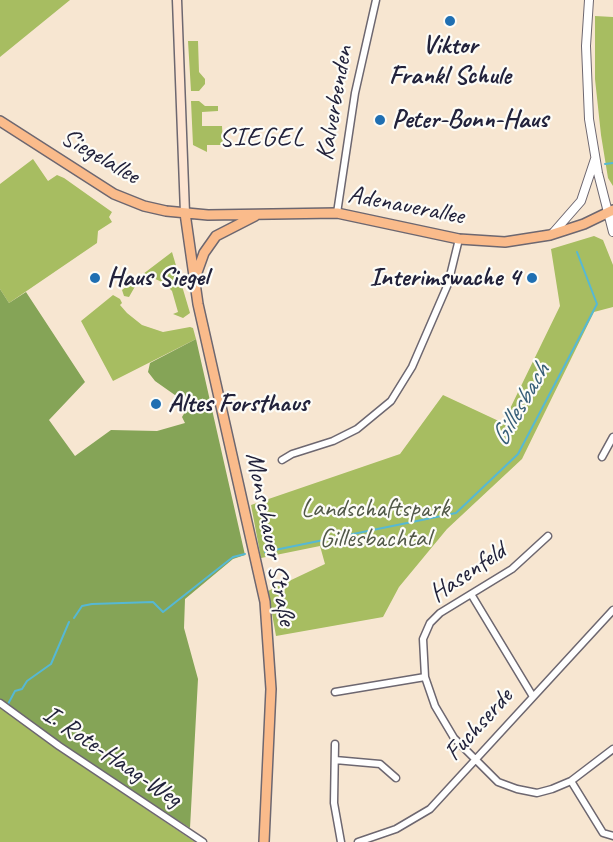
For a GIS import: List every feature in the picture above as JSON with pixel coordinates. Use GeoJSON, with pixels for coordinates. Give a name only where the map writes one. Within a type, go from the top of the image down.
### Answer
{"type":"FeatureCollection","features":[{"type":"Feature","properties":{"kind":"main road"},"geometry":{"type":"LineString","coordinates":[[177,0],[185,213]]}},
{"type":"Feature","properties":{"kind":"main road","name":"Siegelallee"},"geometry":{"type":"LineString","coordinates":[[0,121],[127,200],[144,206],[185,213]]}},
{"type":"Feature","properties":{"kind":"main road","name":"Adenauerallee"},"geometry":{"type":"LineString","coordinates":[[185,213],[337,213],[459,239],[505,243],[550,235],[610,211]]}},
{"type":"Feature","properties":{"kind":"main road","name":"Monschauer Straße"},"geometry":{"type":"LineString","coordinates":[[185,213],[194,281],[265,602],[271,689],[264,842]]}},
{"type":"Feature","properties":{"kind":"main road"},"geometry":{"type":"LineString","coordinates":[[194,281],[204,253],[216,236],[260,213]]}},
{"type":"Feature","properties":{"kind":"street","name":"Kalverbenden"},"geometry":{"type":"LineString","coordinates":[[337,213],[355,93],[376,0]]}},
{"type":"Feature","properties":{"kind":"street"},"geometry":{"type":"LineString","coordinates":[[589,0],[586,81],[595,158],[610,211],[613,232]]}},
{"type":"Feature","properties":{"kind":"street"},"geometry":{"type":"LineString","coordinates":[[550,235],[581,201],[595,158]]}},
{"type":"Feature","properties":{"kind":"street"},"geometry":{"type":"LineString","coordinates":[[282,460],[292,454],[333,441],[357,429],[391,401],[412,367],[448,284],[459,239]]}},
{"type":"Feature","properties":{"kind":"street"},"geometry":{"type":"LineString","coordinates":[[602,457],[613,437]]}},
{"type":"Feature","properties":{"kind":"street","name":"Hasenfeld"},"geometry":{"type":"LineString","coordinates":[[548,536],[512,569],[440,613],[430,623],[423,639],[425,677],[442,721],[454,738],[498,782],[516,789],[537,793],[571,781],[613,749]]}},
{"type":"Feature","properties":{"kind":"street"},"geometry":{"type":"LineString","coordinates":[[471,594],[532,695]]}},
{"type":"Feature","properties":{"kind":"street","name":"Fuchserde"},"geometry":{"type":"LineString","coordinates":[[358,842],[396,829],[430,809],[532,695],[613,610]]}},
{"type":"Feature","properties":{"kind":"street"},"geometry":{"type":"LineString","coordinates":[[335,692],[425,677]]}},
{"type":"Feature","properties":{"kind":"street","name":"I. Rote-Haag-Weg"},"geometry":{"type":"LineString","coordinates":[[0,703],[59,746],[203,842]]}},
{"type":"Feature","properties":{"kind":"street"},"geometry":{"type":"LineString","coordinates":[[335,744],[334,803],[341,842]]}},
{"type":"Feature","properties":{"kind":"street"},"geometry":{"type":"LineString","coordinates":[[335,760],[380,764],[396,778]]}},
{"type":"Feature","properties":{"kind":"street"},"geometry":{"type":"LineString","coordinates":[[571,781],[603,833],[613,836]]}},
{"type":"Feature","properties":{"kind":"green space"},"geometry":{"type":"Polygon","coordinates":[[[0,0],[70,0],[0,57],[0,0]]]}},
{"type":"Feature","properties":{"kind":"green space"},"geometry":{"type":"Polygon","coordinates":[[[595,16],[613,17],[613,186],[608,178],[595,79],[595,16]]]}},
{"type":"Feature","properties":{"kind":"green space"},"geometry":{"type":"Polygon","coordinates":[[[188,41],[198,41],[199,72],[205,79],[205,84],[199,91],[191,91],[188,41]]]}},
{"type":"Feature","properties":{"kind":"green space"},"geometry":{"type":"Polygon","coordinates":[[[191,101],[199,101],[205,106],[218,106],[218,111],[202,112],[202,126],[222,126],[223,145],[207,145],[207,152],[193,145],[191,101]]]}},
{"type":"Feature","properties":{"kind":"green space"},"geometry":{"type":"Polygon","coordinates":[[[33,159],[48,181],[57,175],[64,178],[112,212],[109,217],[112,222],[98,231],[97,243],[9,303],[0,289],[0,184],[33,159]]]}},
{"type":"Feature","properties":{"kind":"green space","name":"Landschaftspark Gillesbachtal"},"geometry":{"type":"Polygon","coordinates":[[[594,236],[603,240],[613,265],[613,307],[594,312],[522,459],[447,529],[399,587],[383,617],[276,636],[268,591],[325,564],[320,546],[261,558],[251,505],[400,454],[443,395],[503,423],[560,306],[551,249],[594,236]]]}},
{"type":"Feature","properties":{"kind":"green space"},"geometry":{"type":"Polygon","coordinates":[[[172,252],[190,313],[183,318],[173,314],[178,312],[172,291],[164,283],[151,277],[137,283],[129,297],[124,296],[122,290],[172,252]]]}},
{"type":"Feature","properties":{"kind":"green space"},"geometry":{"type":"Polygon","coordinates":[[[0,289],[9,303],[26,292],[85,382],[49,420],[75,456],[111,430],[157,431],[185,423],[182,417],[187,409],[182,400],[155,381],[148,372],[150,363],[196,339],[245,555],[233,559],[185,599],[184,628],[198,679],[190,828],[73,754],[0,701],[0,289]]]}},
{"type":"Feature","properties":{"kind":"green space"},"geometry":{"type":"Polygon","coordinates":[[[113,295],[120,299],[122,303],[120,305],[127,313],[142,325],[163,332],[190,327],[193,328],[196,339],[113,381],[81,321],[113,295]]]}},
{"type":"Feature","properties":{"kind":"green space"},"geometry":{"type":"Polygon","coordinates":[[[0,706],[70,758],[195,842],[0,842],[0,706]]]}},
{"type":"Feature","properties":{"kind":"waterway","name":"Gillesbach"},"geometry":{"type":"LineString","coordinates":[[605,164],[613,163]]}},
{"type":"Feature","properties":{"kind":"waterway","name":"Gillesbach"},"geometry":{"type":"LineString","coordinates":[[265,552],[456,513],[518,454],[597,304],[577,252]]}},
{"type":"Feature","properties":{"kind":"waterway","name":"Gillesbach"},"geometry":{"type":"LineString","coordinates":[[74,618],[82,606],[92,604],[153,602],[163,612],[233,557],[245,554]]}},
{"type":"Feature","properties":{"kind":"waterway","name":"Gillesbach"},"geometry":{"type":"LineString","coordinates":[[7,706],[15,691],[22,689],[27,681],[51,664],[69,622]]}},
{"type":"Feature","properties":{"kind":"place","name":"Viktor Frankl Schule"},"geometry":{"type":"Point","coordinates":[450,21]}},
{"type":"Feature","properties":{"kind":"place","name":"Peter-Bonn-Haus"},"geometry":{"type":"Point","coordinates":[380,120]}},
{"type":"Feature","properties":{"kind":"place","name":"Haus Siegel"},"geometry":{"type":"Point","coordinates":[95,278]}},
{"type":"Feature","properties":{"kind":"place","name":"Interimswache 4"},"geometry":{"type":"Point","coordinates":[532,278]}},
{"type":"Feature","properties":{"kind":"place","name":"Altes Forsthaus"},"geometry":{"type":"Point","coordinates":[156,404]}},
{"type":"Feature","properties":{"kind":"district","name":"SIEGEL"},"geometry":{"type":"Point","coordinates":[262,138]}}]}
